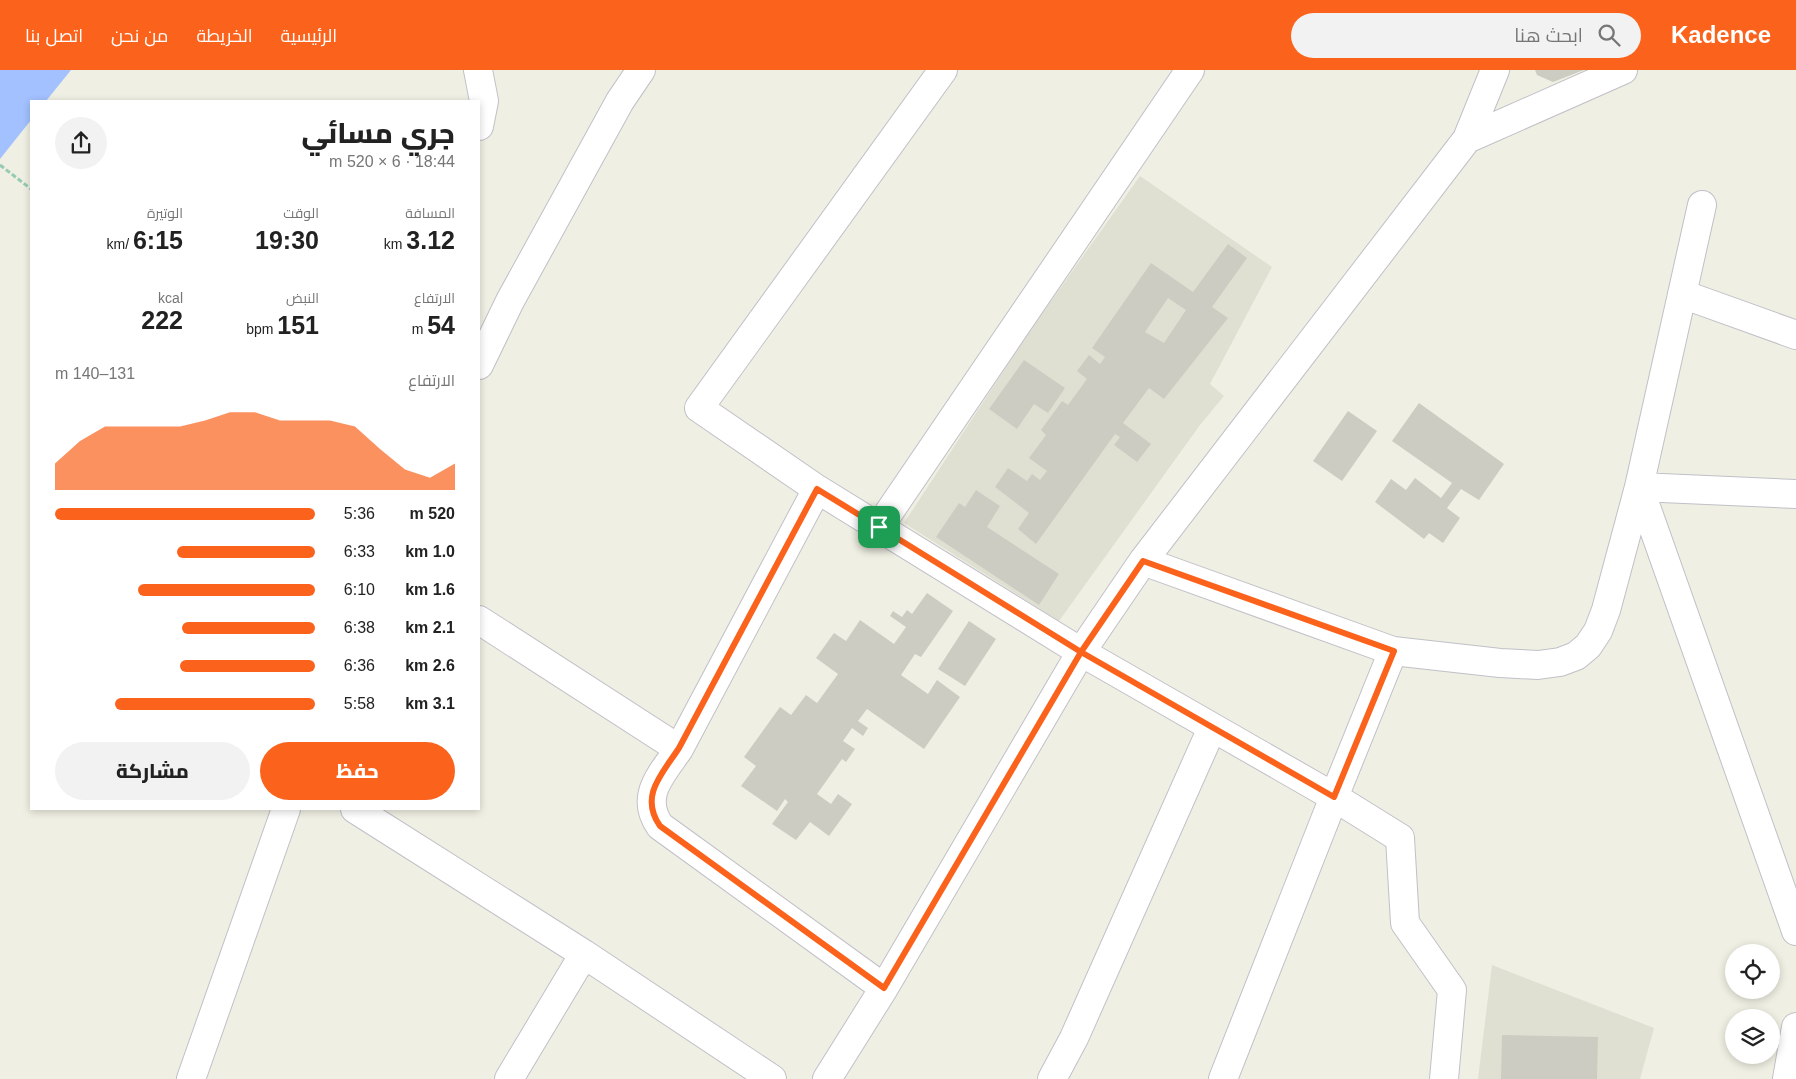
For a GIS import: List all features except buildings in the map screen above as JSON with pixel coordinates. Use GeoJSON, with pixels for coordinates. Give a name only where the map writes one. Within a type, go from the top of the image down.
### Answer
{"type":"FeatureCollection","features":[{"type":"Feature","properties":{"kind":"street"},"geometry":{"type":"LineString","coordinates":[[478,70],[484,101],[480,121]]}},
{"type":"Feature","properties":{"kind":"street"},"geometry":{"type":"LineString","coordinates":[[480,359],[615,110],[641,70]]}},
{"type":"Feature","properties":{"kind":"street"},"geometry":{"type":"LineString","coordinates":[[943,70],[699,408],[817,489],[1081,652],[1334,797],[1400,838],[1405,924],[1452,990],[1444,1079]]}},
{"type":"Feature","properties":{"kind":"street"},"geometry":{"type":"LineString","coordinates":[[879,527],[1190,70]]}},
{"type":"Feature","properties":{"kind":"street"},"geometry":{"type":"LineString","coordinates":[[1467,139],[1623,70]]}},
{"type":"Feature","properties":{"kind":"street"},"geometry":{"type":"LineString","coordinates":[[827,1079],[884,988],[1081,652],[1143,561],[1467,139],[1491,71]]}},
{"type":"Feature","properties":{"kind":"street"},"geometry":{"type":"LineString","coordinates":[[1143,561],[1394,651],[1500,663],[1538,665],[1560,662],[1576,656],[1588,646],[1598,632],[1606,610],[1639,487],[1702,205]]}},
{"type":"Feature","properties":{"kind":"street"},"geometry":{"type":"LineString","coordinates":[[1682,294],[1796,335]]}},
{"type":"Feature","properties":{"kind":"street"},"geometry":{"type":"LineString","coordinates":[[1639,487],[1796,494]]}},
{"type":"Feature","properties":{"kind":"street"},"geometry":{"type":"LineString","coordinates":[[1639,487],[1796,931]]}},
{"type":"Feature","properties":{"kind":"street"},"geometry":{"type":"LineString","coordinates":[[817,489],[679,748],[652,792],[650,806],[660,826],[884,988]]}},
{"type":"Feature","properties":{"kind":"street"},"geometry":{"type":"LineString","coordinates":[[480,621],[679,748]]}},
{"type":"Feature","properties":{"kind":"street"},"geometry":{"type":"LineString","coordinates":[[1223,1079],[1334,797],[1394,651]]}},
{"type":"Feature","properties":{"kind":"street"},"geometry":{"type":"LineString","coordinates":[[1052,1079],[1074,1038],[1212,728]]}},
{"type":"Feature","properties":{"kind":"street"},"geometry":{"type":"LineString","coordinates":[[191,1079],[286,810]]}},
{"type":"Feature","properties":{"kind":"street"},"geometry":{"type":"LineString","coordinates":[[356,810],[584,954],[772,1079]]}},
{"type":"Feature","properties":{"kind":"street"},"geometry":{"type":"LineString","coordinates":[[509,1079],[584,954]]}},
{"type":"Feature","properties":{"kind":"street"},"geometry":{"type":"LineString","coordinates":[[1788,1079],[1796,1027]]}},
{"type":"Feature","properties":{"kind":"path"},"geometry":{"type":"LineString","coordinates":[[0,165],[30,188]]}},
{"type":"Feature","properties":{"kind":"shaded area"},"geometry":{"type":"Polygon","coordinates":[[[1140,176],[1272,267],[1210,384],[1224,396],[1200,425],[1059,621],[904,523],[1029,332],[1140,176]]]}},
{"type":"Feature","properties":{"kind":"shaded area"},"geometry":{"type":"Polygon","coordinates":[[[1492,965],[1654,1028],[1640,1079],[1478,1079],[1492,965]]]}},
{"type":"Feature","properties":{"kind":"water"},"geometry":{"type":"Polygon","coordinates":[[[0,70],[71,70],[47,100],[30,100],[30,121],[0,159],[0,70]]]}},
{"type":"Feature","properties":{"kind":"route"},"geometry":{"type":"LineString","coordinates":[[879,527],[817,489],[679,748],[652,792],[650,806],[660,826],[884,988],[1081,652],[1143,561],[1394,651],[1334,797],[1081,652],[879,527]]}}]}
